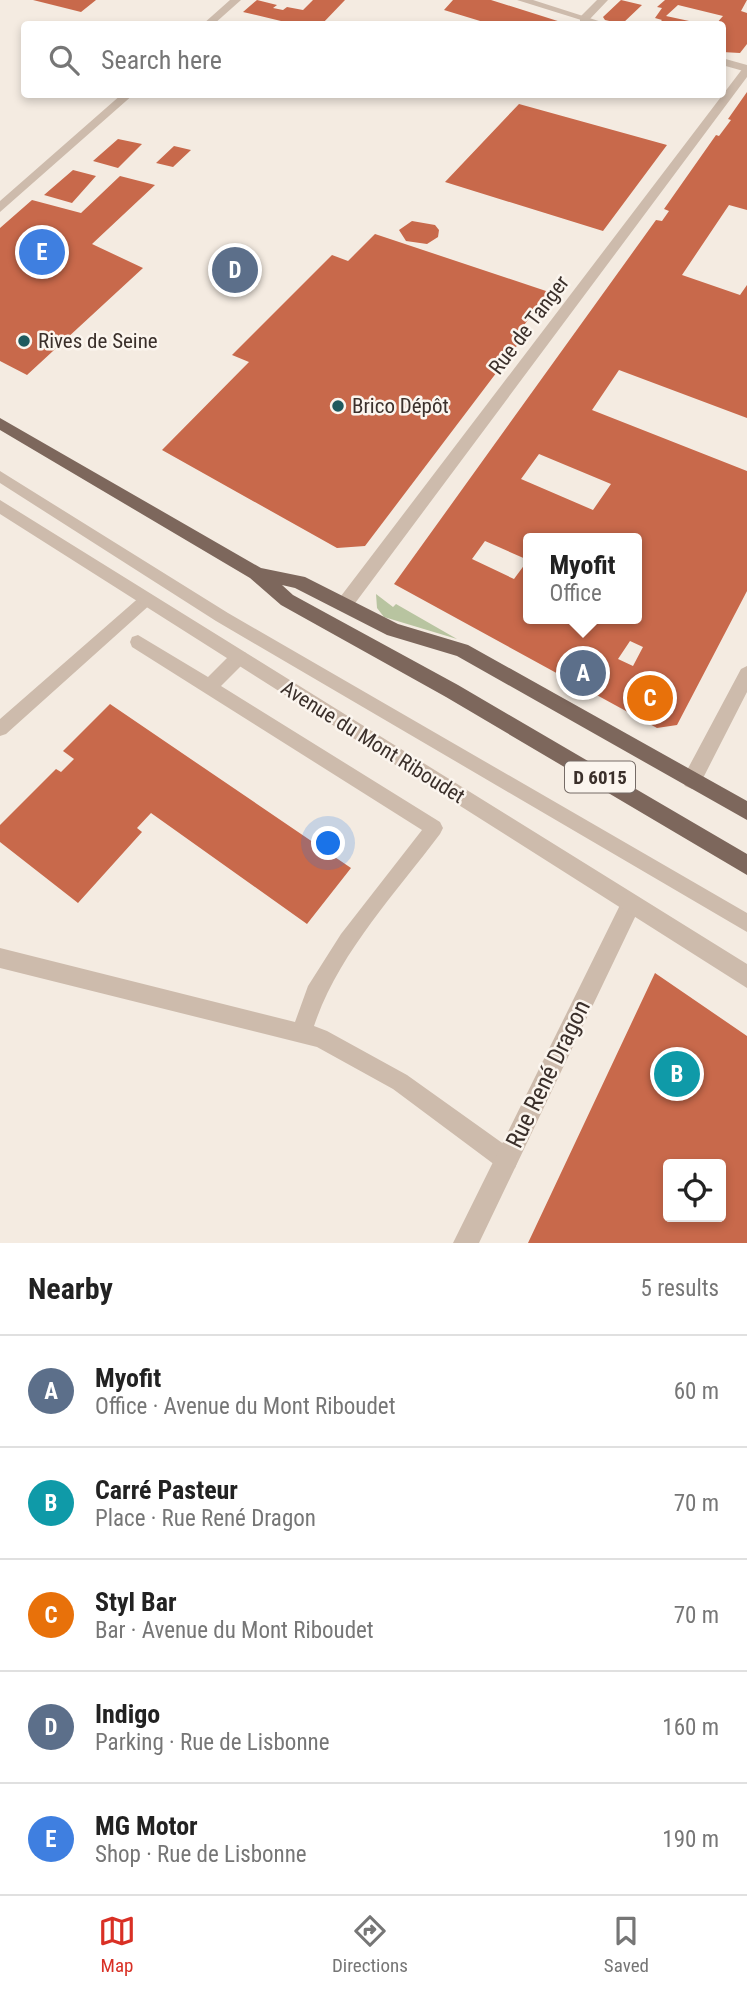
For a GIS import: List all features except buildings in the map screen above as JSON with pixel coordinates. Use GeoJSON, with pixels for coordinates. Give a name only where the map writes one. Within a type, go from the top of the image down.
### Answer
{"type":"FeatureCollection","features":[{"type":"Feature","properties":{"kind":"main road","name":"D 6015"},"geometry":{"type":"LineString","coordinates":[[0,423],[256,573],[287,600],[452,691],[747,864]]}},
{"type":"Feature","properties":{"kind":"main road","name":"D 6015"},"geometry":{"type":"LineString","coordinates":[[256,573],[299,582],[393,630],[463,650],[747,811]]}},
{"type":"Feature","properties":{"kind":"street"},"geometry":{"type":"LineString","coordinates":[[212,21],[236,0]]}},
{"type":"Feature","properties":{"kind":"street"},"geometry":{"type":"LineString","coordinates":[[522,0],[592,21]]}},
{"type":"Feature","properties":{"kind":"street"},"geometry":{"type":"LineString","coordinates":[[584,19],[603,0]]}},
{"type":"Feature","properties":{"kind":"street"},"geometry":{"type":"LineString","coordinates":[[726,62],[747,69]]}},
{"type":"Feature","properties":{"kind":"street","name":"Rue de Tanger"},"geometry":{"type":"LineString","coordinates":[[726,97],[747,69]]}},
{"type":"Feature","properties":{"kind":"street"},"geometry":{"type":"LineString","coordinates":[[0,208],[124,98]]}},
{"type":"Feature","properties":{"kind":"street","name":"Rue de Tanger"},"geometry":{"type":"LineString","coordinates":[[344,605],[725,98]]}},
{"type":"Feature","properties":{"kind":"street","name":"Avenue du Mont Riboudet"},"geometry":{"type":"LineString","coordinates":[[0,506],[747,977]]}},
{"type":"Feature","properties":{"kind":"street"},"geometry":{"type":"LineString","coordinates":[[692,780],[747,674]]}},
{"type":"Feature","properties":{"kind":"street","name":"Rue René Dragon"},"geometry":{"type":"LineString","coordinates":[[466,1243],[631,906]]}},
{"type":"Feature","properties":{"kind":"lane"},"geometry":{"type":"LineString","coordinates":[[0,476],[222,617],[747,923]]}},
{"type":"Feature","properties":{"kind":"lane"},"geometry":{"type":"LineString","coordinates":[[0,729],[146,599]]}},
{"type":"Feature","properties":{"kind":"lane"},"geometry":{"type":"LineString","coordinates":[[138,642],[434,828],[348,941],[315,993],[302,1032]]}},
{"type":"Feature","properties":{"kind":"lane"},"geometry":{"type":"LineString","coordinates":[[210,687],[239,657]]}},
{"type":"Feature","properties":{"kind":"lane"},"geometry":{"type":"LineString","coordinates":[[0,958],[320,1038],[400,1082],[506,1160]]}},
{"type":"Feature","properties":{"kind":"green space"},"geometry":{"type":"Polygon","coordinates":[[[376,594],[393,607],[396,604],[457,639],[384,617],[377,608],[376,594]]]}},
{"type":"Feature","properties":{"kind":"place","name":"MG Motor"},"geometry":{"type":"Point","coordinates":[42,252]}},
{"type":"Feature","properties":{"kind":"place","name":"Indigo"},"geometry":{"type":"Point","coordinates":[235,270]}},
{"type":"Feature","properties":{"kind":"place","name":"Rives de Seine"},"geometry":{"type":"Point","coordinates":[24,341]}},
{"type":"Feature","properties":{"kind":"place","name":"Brico Dépôt"},"geometry":{"type":"Point","coordinates":[338,406]}},
{"type":"Feature","properties":{"kind":"place","name":"Myofit"},"geometry":{"type":"Point","coordinates":[583,673]}},
{"type":"Feature","properties":{"kind":"place","name":"Styl Bar"},"geometry":{"type":"Point","coordinates":[650,698]}},
{"type":"Feature","properties":{"kind":"place","name":"Carré Pasteur"},"geometry":{"type":"Point","coordinates":[677,1074]}}]}
